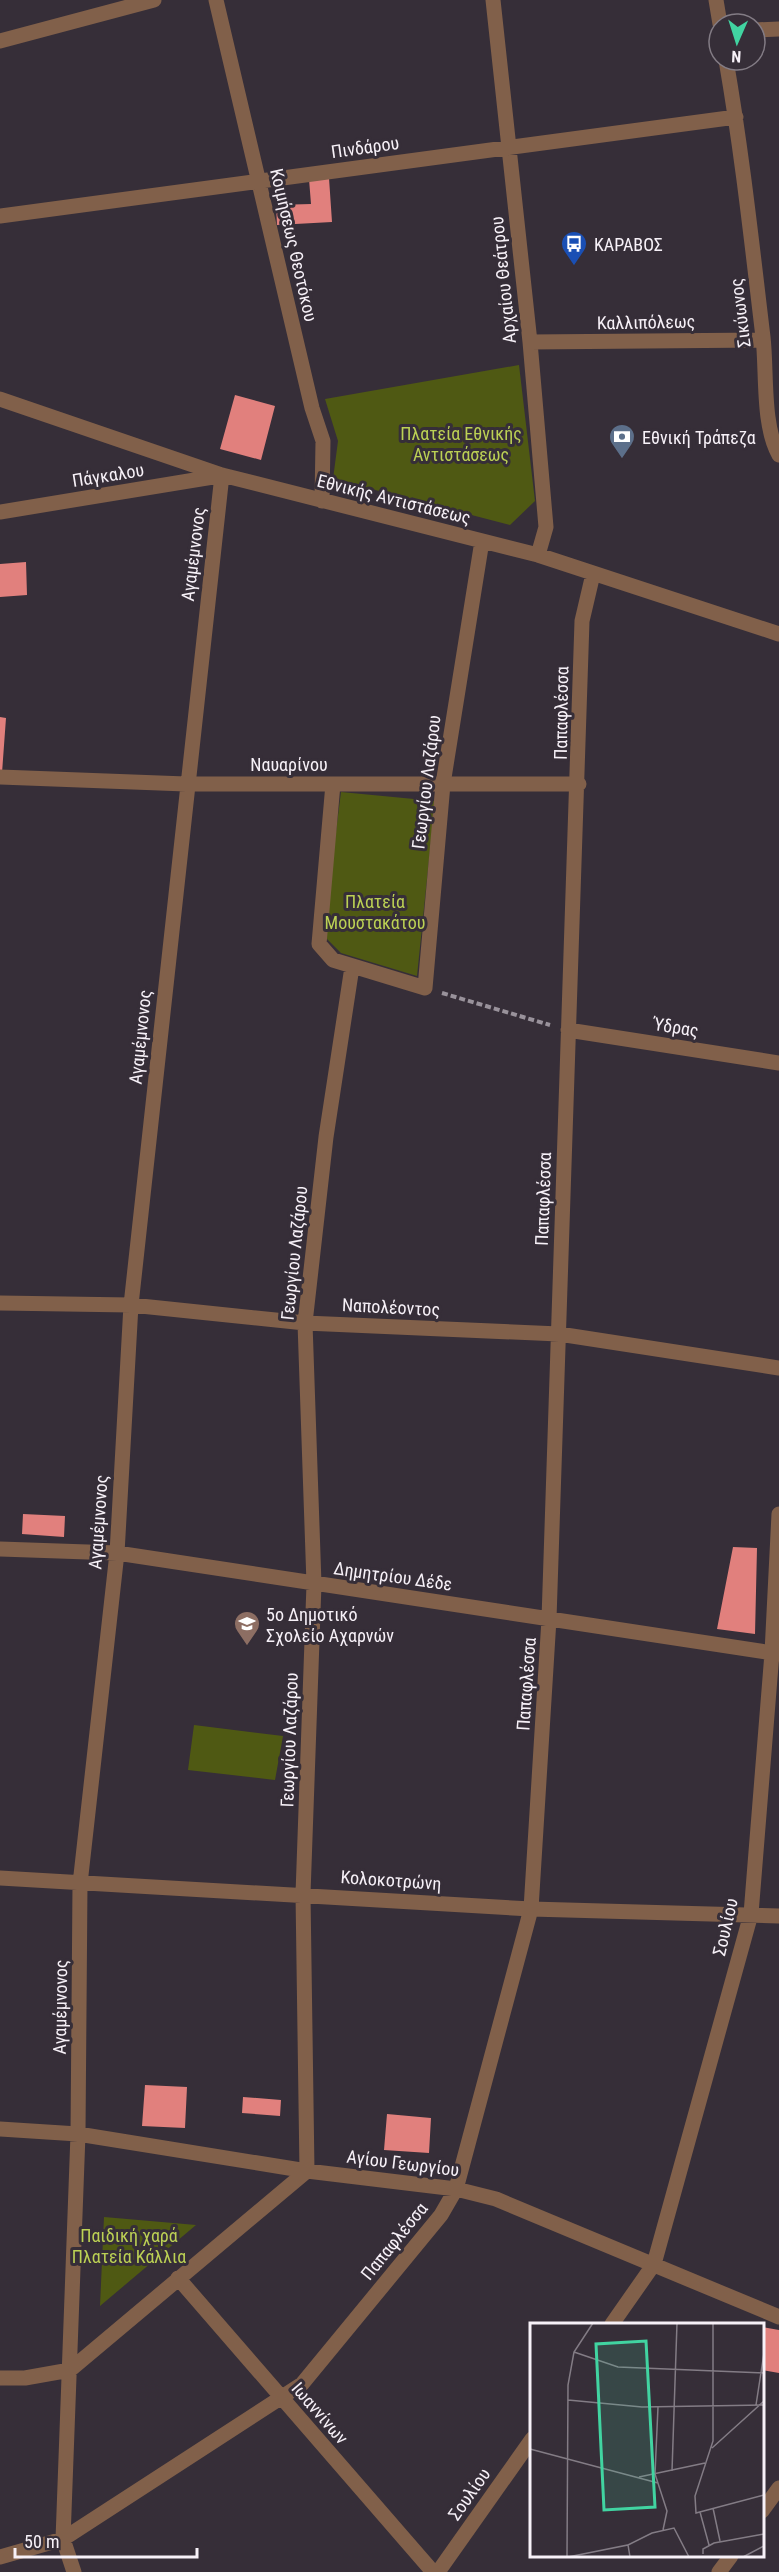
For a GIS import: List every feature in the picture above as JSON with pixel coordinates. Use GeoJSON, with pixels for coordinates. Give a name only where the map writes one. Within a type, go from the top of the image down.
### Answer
{"type":"FeatureCollection","features":[{"type":"Feature","properties":{"kind":"street"},"geometry":{"type":"LineString","coordinates":[[0,40],[154,0]]}},
{"type":"Feature","properties":{"kind":"street","name":"Κοιμήσεως Θεοτόκου"},"geometry":{"type":"LineString","coordinates":[[216,0],[312,408],[323,441],[322,501]]}},
{"type":"Feature","properties":{"kind":"street","name":"Αρχαίου Θεάτρου"},"geometry":{"type":"LineString","coordinates":[[493,0],[530,342],[546,527],[538,555]]}},
{"type":"Feature","properties":{"kind":"street","name":"Σικύωνος"},"geometry":{"type":"LineString","coordinates":[[728,72],[736,117],[763,340],[768,410],[775,448],[779,455]]}},
{"type":"Feature","properties":{"kind":"street","name":"Πινδάρου"},"geometry":{"type":"LineString","coordinates":[[0,216],[736,117]]}},
{"type":"Feature","properties":{"kind":"street","name":"Καλλιπόλεως"},"geometry":{"type":"LineString","coordinates":[[530,342],[763,340]]}},
{"type":"Feature","properties":{"kind":"street","name":"Εθνικής Αντιστάσεως"},"geometry":{"type":"LineString","coordinates":[[0,399],[222,475],[538,555],[779,634]]}},
{"type":"Feature","properties":{"kind":"street","name":"Πάγκαλου"},"geometry":{"type":"LineString","coordinates":[[0,512],[222,475]]}},
{"type":"Feature","properties":{"kind":"street","name":"Αγαμέμνονος"},"geometry":{"type":"LineString","coordinates":[[74,2572],[63,2539],[78,2134],[80,1884],[117,1553],[131,1305],[186,784],[222,475]]}},
{"type":"Feature","properties":{"kind":"street","name":"Γεωργίου Λαζάρου"},"geometry":{"type":"LineString","coordinates":[[425,988],[442,784],[482,541]]}},
{"type":"Feature","properties":{"kind":"street","name":"Παπαφλέσσα"},"geometry":{"type":"LineString","coordinates":[[0,2558],[63,2539],[302,2384],[441,2215],[456,2189],[531,1909],[549,1619],[568,1030],[579,784],[582,621],[593,574]]}},
{"type":"Feature","properties":{"kind":"street","name":"Ναυαρίνου"},"geometry":{"type":"LineString","coordinates":[[0,777],[186,784],[579,784]]}},
{"type":"Feature","properties":{"kind":"street"},"geometry":{"type":"LineString","coordinates":[[333,783],[319,944],[333,960],[425,988]]}},
{"type":"Feature","properties":{"kind":"street","name":"Γεωργίου Λαζάρου"},"geometry":{"type":"LineString","coordinates":[[307,2171],[303,1894],[314,1584],[305,1323],[326,1137],[352,967]]}},
{"type":"Feature","properties":{"kind":"street","name":"Ύδρας"},"geometry":{"type":"LineString","coordinates":[[568,1030],[779,1064]]}},
{"type":"Feature","properties":{"kind":"street","name":"Ναπολέοντος"},"geometry":{"type":"LineString","coordinates":[[0,1303],[131,1305],[305,1323],[559,1334],[779,1368]]}},
{"type":"Feature","properties":{"kind":"street","name":"Σουλίου"},"geometry":{"type":"LineString","coordinates":[[613,2323],[654,2264],[751,1914],[775,1654],[779,1514]]}},
{"type":"Feature","properties":{"kind":"street","name":"Δημητρίου Δέδε"},"geometry":{"type":"LineString","coordinates":[[0,1549],[117,1553],[260,1573],[314,1584],[775,1654]]}},
{"type":"Feature","properties":{"kind":"street","name":"Κολοκοτρώνη"},"geometry":{"type":"LineString","coordinates":[[0,1878],[531,1909],[779,1916]]}},
{"type":"Feature","properties":{"kind":"street","name":"Αγίου Γεωργίου"},"geometry":{"type":"LineString","coordinates":[[0,2129],[78,2134],[307,2171],[456,2189],[496,2199],[779,2317]]}},
{"type":"Feature","properties":{"kind":"street"},"geometry":{"type":"LineString","coordinates":[[0,2379],[25,2378],[70,2370],[307,2171]]}},
{"type":"Feature","properties":{"kind":"street","name":"Ιωαννίνων"},"geometry":{"type":"LineString","coordinates":[[178,2278],[433,2572]]}},
{"type":"Feature","properties":{"kind":"street","name":"Σουλίου"},"geometry":{"type":"LineString","coordinates":[[438,2572],[530,2440]]}},
{"type":"Feature","properties":{"kind":"street"},"geometry":{"type":"LineString","coordinates":[[764,2508],[779,2488]]}},
{"type":"Feature","properties":{"kind":"street"},"geometry":{"type":"LineString","coordinates":[[719,2572],[730,2557]]}},
{"type":"Feature","properties":{"kind":"path"},"geometry":{"type":"LineString","coordinates":[[425,988],[568,1030]]}},
{"type":"Feature","properties":{"kind":"green space","name":"Πλατεία Εθνικής Αντιστάσεως"},"geometry":{"type":"Polygon","coordinates":[[[519,365],[535,501],[510,525],[333,479],[338,441],[325,399],[519,365]]]}},
{"type":"Feature","properties":{"kind":"green space","name":"Πλατεία Μουστακάτου"},"geometry":{"type":"Polygon","coordinates":[[[341,792],[435,801],[417,976],[341,953],[323,935],[341,792]]]}},
{"type":"Feature","properties":{"kind":"green space"},"geometry":{"type":"Polygon","coordinates":[[[194,1725],[283,1736],[275,1780],[188,1770],[194,1725]]]}},
{"type":"Feature","properties":{"kind":"green space","name":"Παιδική χαρά Πλατεία Κάλλια"},"geometry":{"type":"Polygon","coordinates":[[[104,2217],[196,2225],[100,2306],[104,2217]]]}},
{"type":"Feature","properties":{"kind":"building"},"geometry":{"type":"Polygon","coordinates":[[[329,178],[332,222],[277,225],[276,205],[311,204],[309,179],[329,178]]]}},
{"type":"Feature","properties":{"kind":"building"},"geometry":{"type":"Polygon","coordinates":[[[235,395],[275,406],[261,460],[220,449],[235,395]]]}},
{"type":"Feature","properties":{"kind":"building"},"geometry":{"type":"Polygon","coordinates":[[[26,562],[27,595],[0,597],[0,564],[26,562]]]}},
{"type":"Feature","properties":{"kind":"building"},"geometry":{"type":"Polygon","coordinates":[[[0,717],[6,718],[2,773],[0,773],[0,717]]]}},
{"type":"Feature","properties":{"kind":"building"},"geometry":{"type":"Polygon","coordinates":[[[23,1514],[65,1516],[64,1537],[22,1534],[23,1514]]]}},
{"type":"Feature","properties":{"kind":"building"},"geometry":{"type":"Polygon","coordinates":[[[733,1547],[757,1548],[755,1634],[717,1629],[733,1547]]]}},
{"type":"Feature","properties":{"kind":"building"},"geometry":{"type":"Polygon","coordinates":[[[145,2085],[187,2087],[185,2128],[142,2126],[145,2085]]]}},
{"type":"Feature","properties":{"kind":"building"},"geometry":{"type":"Polygon","coordinates":[[[243,2097],[281,2100],[280,2116],[242,2113],[243,2097]]]}},
{"type":"Feature","properties":{"kind":"building"},"geometry":{"type":"Polygon","coordinates":[[[387,2114],[431,2118],[429,2153],[384,2150],[387,2114]]]}},
{"type":"Feature","properties":{"kind":"building"},"geometry":{"type":"Polygon","coordinates":[[[764,2327],[779,2330],[779,2373],[764,2370],[764,2327]]]}},
{"type":"Feature","properties":{"kind":"place","name":"ΚΑΡΑΒΟΣ"},"geometry":{"type":"Point","coordinates":[574,267]}},
{"type":"Feature","properties":{"kind":"place","name":"Εθνική Τράπεζα"},"geometry":{"type":"Point","coordinates":[622,460]}},
{"type":"Feature","properties":{"kind":"place","name":"5ο Δημοτικό Σχολείο Αχαρνών"},"geometry":{"type":"Point","coordinates":[247,1647]}}]}
